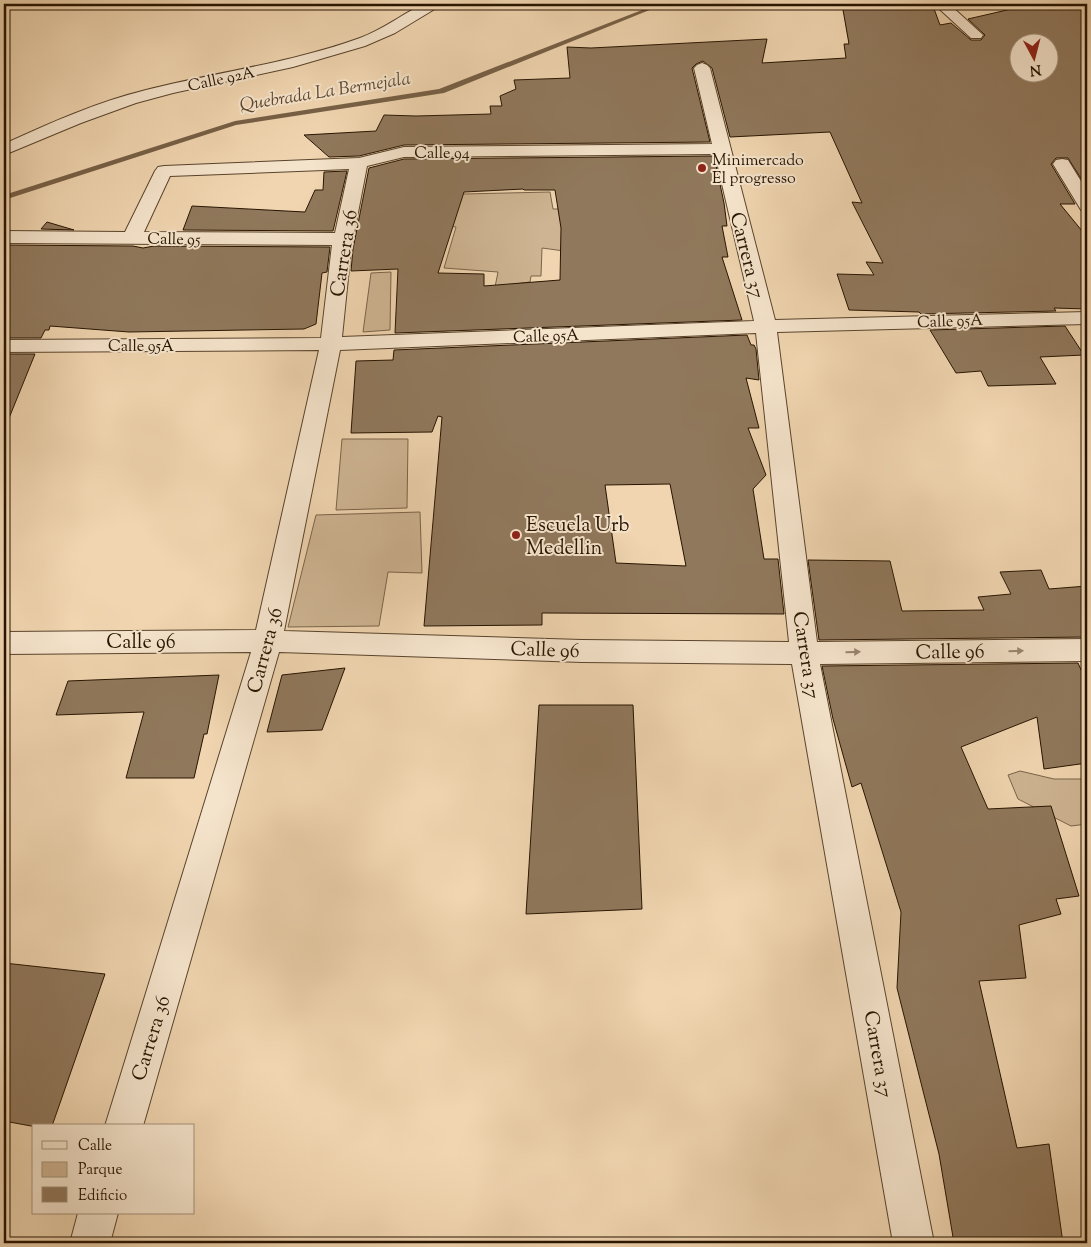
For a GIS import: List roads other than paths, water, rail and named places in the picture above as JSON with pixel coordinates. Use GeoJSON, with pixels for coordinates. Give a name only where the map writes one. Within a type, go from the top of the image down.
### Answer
{"type":"FeatureCollection","features":[{"type":"Feature","properties":{"kind":"street"},"geometry":{"type":"LineString","coordinates":[[4,5],[13,4]]}},
{"type":"Feature","properties":{"kind":"street","name":"Calle 92A"},"geometry":{"type":"LineString","coordinates":[[4,150],[52,129],[148,94],[302,61],[342,49],[390,31],[421,9],[436,4]]}},
{"type":"Feature","properties":{"kind":"street"},"geometry":{"type":"LineString","coordinates":[[941,4],[976,35]]}},
{"type":"Feature","properties":{"kind":"street","name":"Carrera 37"},"geometry":{"type":"LineString","coordinates":[[702,68],[766,327],[804,653],[914,1243]]}},
{"type":"Feature","properties":{"kind":"street","name":"Calle 94"},"geometry":{"type":"LineString","coordinates":[[132,237],[164,171],[359,163],[404,152],[722,150]]}},
{"type":"Feature","properties":{"kind":"street","name":"Carrera 36"},"geometry":{"type":"LineString","coordinates":[[125,1124],[268,641],[330,344],[343,239],[359,163]]}},
{"type":"Feature","properties":{"kind":"street"},"geometry":{"type":"LineString","coordinates":[[1062,164],[1087,206]]}},
{"type":"Feature","properties":{"kind":"street","name":"Calle 95"},"geometry":{"type":"LineString","coordinates":[[4,237],[343,239]]}},
{"type":"Feature","properties":{"kind":"street","name":"Calle 95A"},"geometry":{"type":"LineString","coordinates":[[4,346],[330,344],[854,323],[1087,318]]}},
{"type":"Feature","properties":{"kind":"street","name":"Calle 96"},"geometry":{"type":"LineString","coordinates":[[4,643],[268,641],[582,651],[804,653],[1087,650]]}},
{"type":"Feature","properties":{"kind":"street"},"geometry":{"type":"LineString","coordinates":[[90,1243],[98,1214]]}},
{"type":"Feature","properties":{"kind":"waterway","name":"Quebrada La Bermejala"},"geometry":{"type":"LineString","coordinates":[[4,198],[235,123],[441,91],[649,9]]}},
{"type":"Feature","properties":{"kind":"place","name":"Minimercado El progresso"},"geometry":{"type":"Point","coordinates":[702,168]}},
{"type":"Feature","properties":{"kind":"place","name":"Escuela Urb Medellin"},"geometry":{"type":"Point","coordinates":[516,535]}}]}
